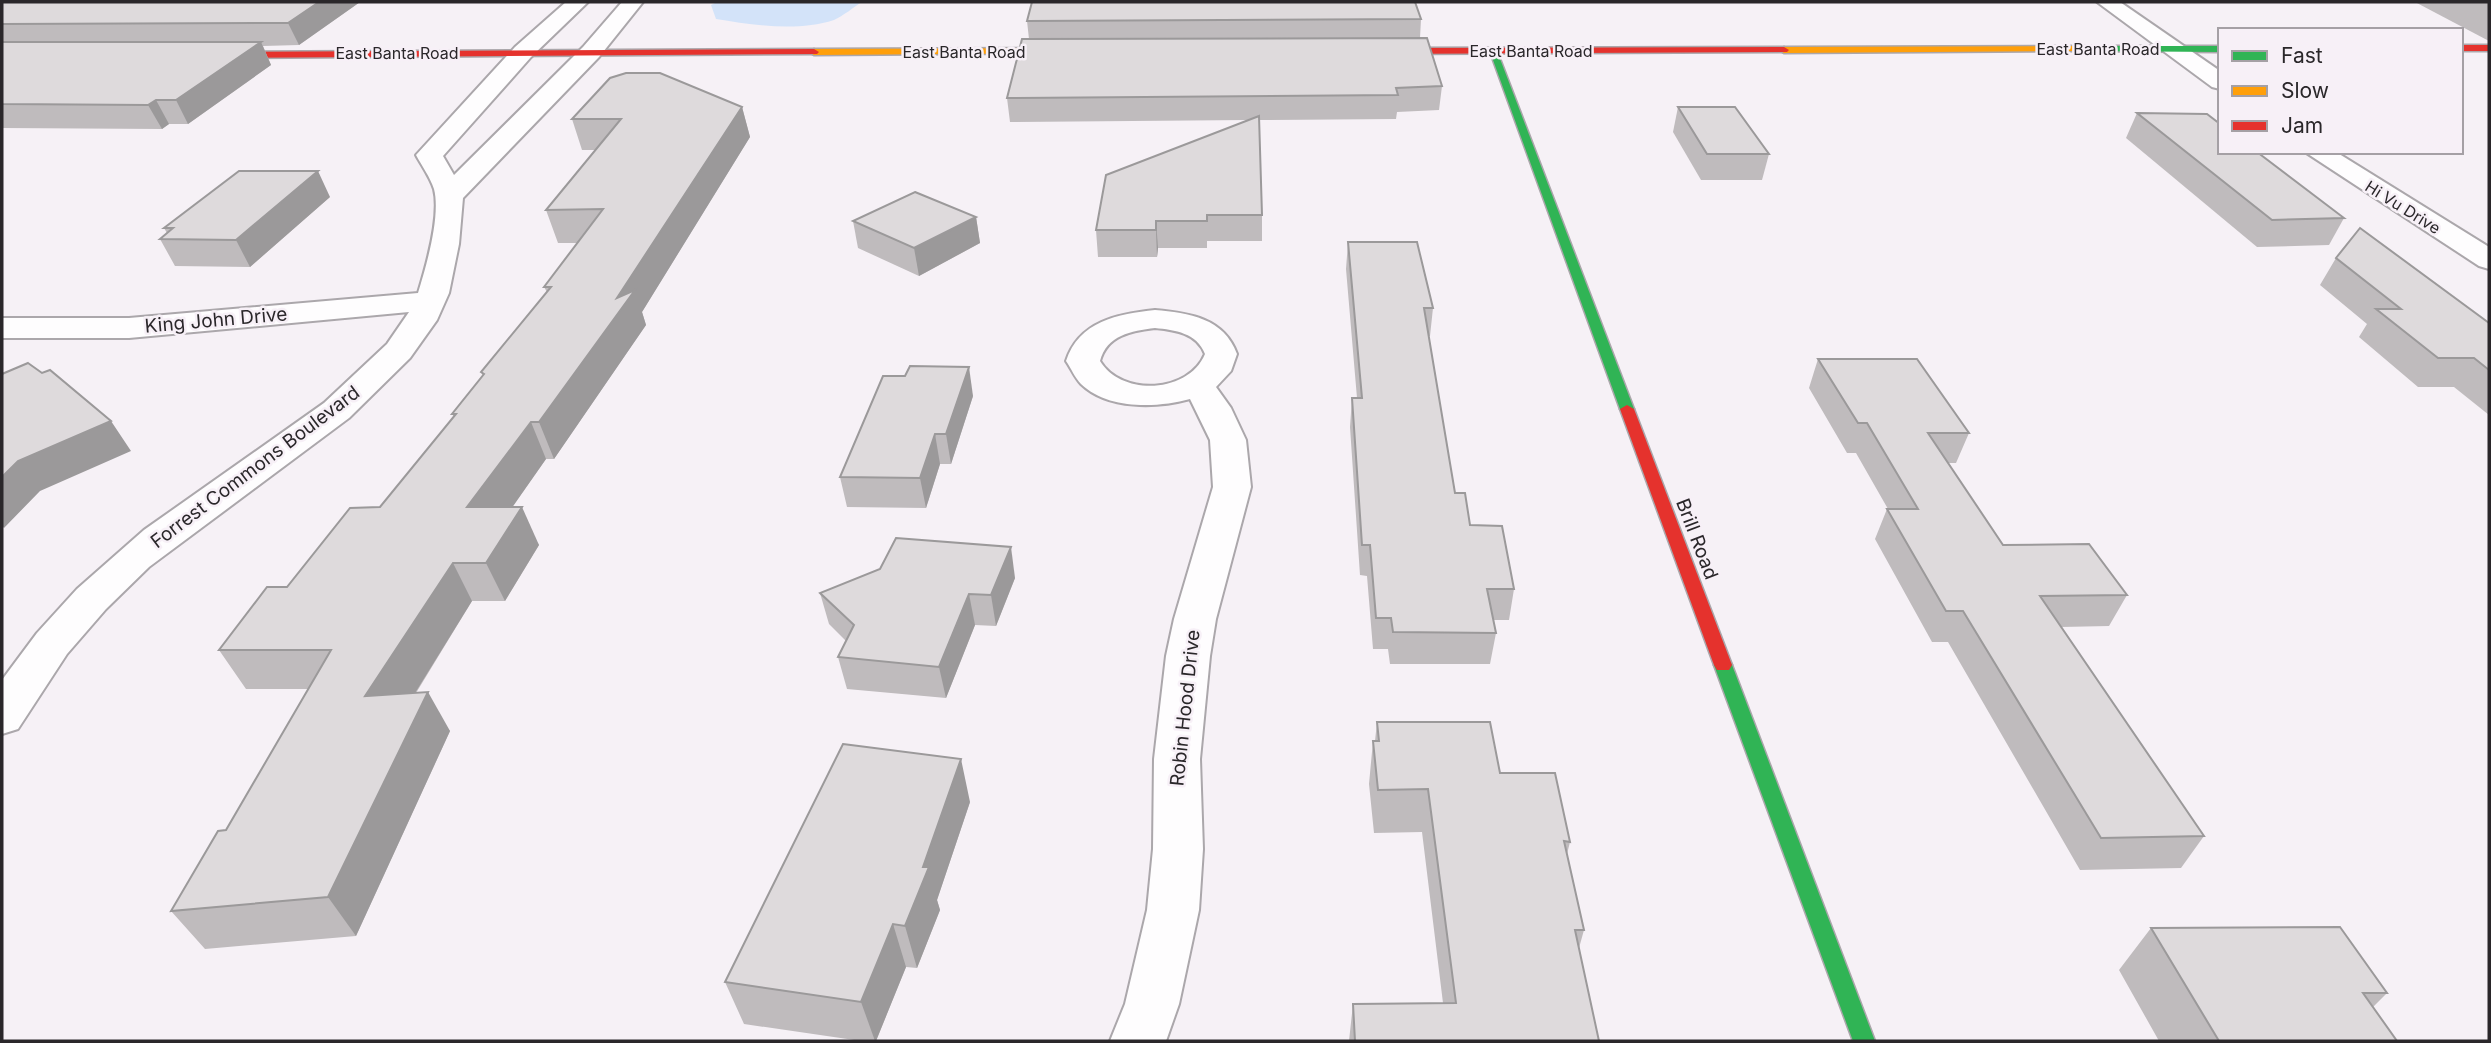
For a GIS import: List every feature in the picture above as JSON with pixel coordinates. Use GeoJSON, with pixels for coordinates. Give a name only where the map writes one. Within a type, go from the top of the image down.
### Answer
{"type":"FeatureCollection","features":[{"type":"Feature","properties":{"kind":"street"},"geometry":{"type":"LineString","coordinates":[[578,2],[523,52],[429,155],[449,196],[590,52],[633,2]]}},
{"type":"Feature","properties":{"kind":"street"},"geometry":{"type":"LineString","coordinates":[[2107,2],[2218,81]]}},
{"type":"Feature","properties":{"kind":"street","name":"East Banta Road"},"geometry":{"type":"LineString","coordinates":[[1367,51],[2218,48]]}},
{"type":"Feature","properties":{"kind":"street"},"geometry":{"type":"LineString","coordinates":[[2463,48],[2489,48]]}},
{"type":"Feature","properties":{"kind":"street","name":"East Banta Road"},"geometry":{"type":"LineString","coordinates":[[194,55],[1090,51]]}},
{"type":"Feature","properties":{"kind":"street","name":"Brill Road"},"geometry":{"type":"LineString","coordinates":[[1492,51],[1864,1041]]}},
{"type":"Feature","properties":{"kind":"street","name":"Hi Vu Drive"},"geometry":{"type":"LineString","coordinates":[[2321,154],[2489,260]]}},
{"type":"Feature","properties":{"kind":"street","name":"Forrest Commons Boulevard"},"geometry":{"type":"LineString","coordinates":[[2,717],[40,658],[104,587],[157,540],[361,388],[413,332],[439,276],[449,196]]}},
{"type":"Feature","properties":{"kind":"street","name":"King John Drive"},"geometry":{"type":"LineString","coordinates":[[2,328],[129,328],[429,301]]}},
{"type":"Feature","properties":{"kind":"street","name":"Robin Hood Drive"},"geometry":{"type":"LineString","coordinates":[[1138,1041],[1152,1004],[1173,910],[1178,849],[1177,759],[1188,656],[1195,619],[1232,487],[1228,440],[1214,408],[1197,385]]}},
{"type":"Feature","properties":{"kind":"water"},"geometry":{"type":"Polygon","coordinates":[[[717,2],[862,2],[834,20],[790,27],[716,19],[711,5],[717,2]]]}},
{"type":"Feature","properties":{"kind":"building"},"geometry":{"type":"Polygon","coordinates":[[[2,2],[319,2],[288,23],[2,24],[2,2]]]}},
{"type":"Feature","properties":{"kind":"building"},"geometry":{"type":"Polygon","coordinates":[[[1032,2],[1415,2],[1421,19],[1027,21],[1032,2]]]}},
{"type":"Feature","properties":{"kind":"building"},"geometry":{"type":"Polygon","coordinates":[[[1427,38],[1442,86],[1396,88],[1398,95],[1007,98],[1022,39],[1427,38]]]}},
{"type":"Feature","properties":{"kind":"building"},"geometry":{"type":"Polygon","coordinates":[[[2,42],[261,42],[176,100],[156,100],[148,105],[2,104],[2,42]]]}},
{"type":"Feature","properties":{"kind":"building"},"geometry":{"type":"Polygon","coordinates":[[[626,73],[660,73],[742,107],[617,298],[635,290],[539,422],[531,422],[467,507],[522,507],[486,563],[453,563],[365,696],[428,692],[328,897],[171,911],[218,831],[226,830],[331,650],[219,650],[267,587],[287,587],[350,508],[380,507],[456,414],[452,414],[484,374],[481,372],[551,287],[544,287],[603,209],[546,210],[621,119],[572,119],[610,78],[626,73]]]}},
{"type":"Feature","properties":{"kind":"building"},"geometry":{"type":"Polygon","coordinates":[[[1678,107],[1735,107],[1769,154],[1707,154],[1678,107]]]}},
{"type":"Feature","properties":{"kind":"building"},"geometry":{"type":"Polygon","coordinates":[[[2137,113],[2207,114],[2218,122],[2218,154],[2260,154],[2344,218],[2272,220],[2137,113]]]}},
{"type":"Feature","properties":{"kind":"building"},"geometry":{"type":"Polygon","coordinates":[[[1259,116],[1262,215],[1207,215],[1207,221],[1156,221],[1156,230],[1096,230],[1106,175],[1259,116]]]}},
{"type":"Feature","properties":{"kind":"building"},"geometry":{"type":"Polygon","coordinates":[[[239,171],[318,171],[236,240],[160,239],[173,228],[164,228],[239,171]]]}},
{"type":"Feature","properties":{"kind":"building"},"geometry":{"type":"Polygon","coordinates":[[[915,192],[976,217],[914,248],[853,221],[915,192]]]}},
{"type":"Feature","properties":{"kind":"building"},"geometry":{"type":"Polygon","coordinates":[[[2360,228],[2489,323],[2489,370],[2474,358],[2438,358],[2376,309],[2401,309],[2336,258],[2360,228]]]}},
{"type":"Feature","properties":{"kind":"building"},"geometry":{"type":"Polygon","coordinates":[[[1348,242],[1417,242],[1433,308],[1424,308],[1455,493],[1465,493],[1470,525],[1502,526],[1514,589],[1487,589],[1496,633],[1393,632],[1391,618],[1376,618],[1370,545],[1362,545],[1352,398],[1362,398],[1348,242]]]}},
{"type":"Feature","properties":{"kind":"building"},"geometry":{"type":"Polygon","coordinates":[[[1818,359],[1917,359],[1969,433],[1928,433],[2003,545],[2089,544],[2127,595],[2040,596],[2204,836],[2101,838],[1963,611],[1946,611],[1887,509],[1918,509],[1867,423],[1858,423],[1818,359]]]}},
{"type":"Feature","properties":{"kind":"building"},"geometry":{"type":"Polygon","coordinates":[[[28,363],[42,373],[50,370],[111,421],[18,461],[2,477],[2,374],[28,363]]]}},
{"type":"Feature","properties":{"kind":"building"},"geometry":{"type":"Polygon","coordinates":[[[910,366],[969,367],[946,434],[935,434],[920,478],[840,477],[883,376],[905,376],[910,366]]]}},
{"type":"Feature","properties":{"kind":"building"},"geometry":{"type":"Polygon","coordinates":[[[896,538],[1011,547],[991,595],[969,594],[939,667],[838,657],[854,625],[820,593],[880,569],[896,538]]]}},
{"type":"Feature","properties":{"kind":"building"},"geometry":{"type":"Polygon","coordinates":[[[1377,722],[1490,722],[1500,773],[1555,773],[1570,842],[1564,841],[1584,930],[1575,930],[1599,1041],[1355,1041],[1353,1004],[1456,1003],[1428,789],[1378,790],[1373,741],[1379,741],[1377,722]]]}},
{"type":"Feature","properties":{"kind":"building"},"geometry":{"type":"Polygon","coordinates":[[[843,744],[961,759],[923,867],[929,867],[905,926],[893,924],[861,1002],[725,982],[843,744]]]}},
{"type":"Feature","properties":{"kind":"building"},"geometry":{"type":"Polygon","coordinates":[[[2340,927],[2387,993],[2363,993],[2397,1041],[2219,1041],[2151,928],[2340,927]]]}},
{"type":"Feature","properties":{"kind":"traffic: fast"},"geometry":{"type":"LineString","coordinates":[[2083,49],[2218,49]]}},
{"type":"Feature","properties":{"kind":"traffic: fast"},"geometry":{"type":"LineString","coordinates":[[1492,51],[1627,409]]}},
{"type":"Feature","properties":{"kind":"traffic: fast"},"geometry":{"type":"LineString","coordinates":[[1723,665],[1864,1041]]}},
{"type":"Feature","properties":{"kind":"traffic: slow"},"geometry":{"type":"LineString","coordinates":[[1784,50],[2083,49]]}},
{"type":"Feature","properties":{"kind":"traffic: slow"},"geometry":{"type":"LineString","coordinates":[[814,52],[1070,51]]}},
{"type":"Feature","properties":{"kind":"traffic: jam"},"geometry":{"type":"LineString","coordinates":[[2463,48],[2489,48]]}},
{"type":"Feature","properties":{"kind":"traffic: jam"},"geometry":{"type":"LineString","coordinates":[[1378,51],[1784,50]]}},
{"type":"Feature","properties":{"kind":"traffic: jam"},"geometry":{"type":"LineString","coordinates":[[213,55],[814,52]]}},
{"type":"Feature","properties":{"kind":"traffic: jam"},"geometry":{"type":"LineString","coordinates":[[1627,409],[1723,665]]}}]}
